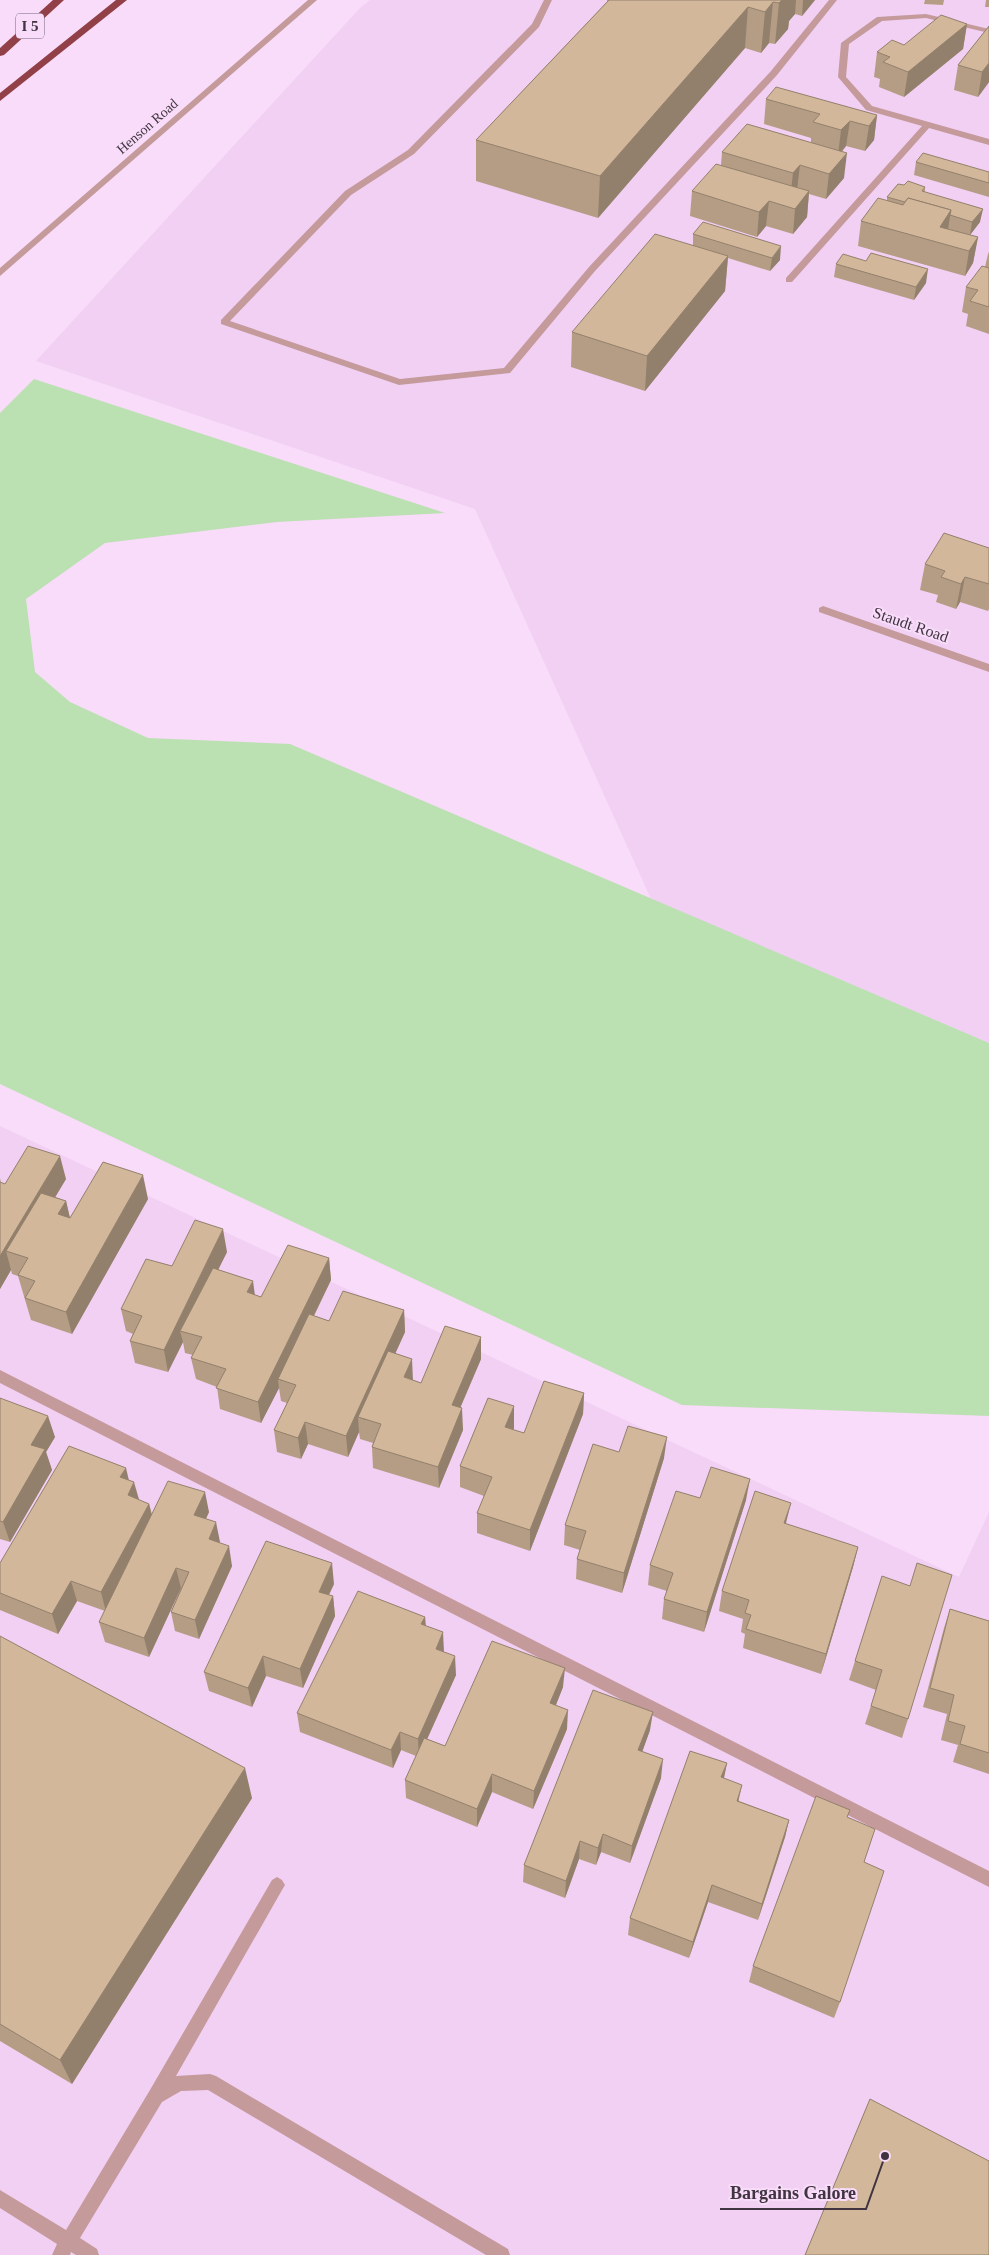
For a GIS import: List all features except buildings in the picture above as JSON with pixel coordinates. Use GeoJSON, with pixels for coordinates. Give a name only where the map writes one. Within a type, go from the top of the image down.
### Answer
{"type":"FeatureCollection","features":[{"type":"Feature","properties":{"kind":"highway","name":"I 5"},"geometry":{"type":"LineString","coordinates":[[0,53],[59,0]]}},
{"type":"Feature","properties":{"kind":"highway"},"geometry":{"type":"LineString","coordinates":[[0,98],[122,0]]}},
{"type":"Feature","properties":{"kind":"street","name":"Henson Road"},"geometry":{"type":"LineString","coordinates":[[0,273],[313,0]]}},
{"type":"Feature","properties":{"kind":"street"},"geometry":{"type":"LineString","coordinates":[[548,0],[536,25],[411,152],[348,193],[224,322],[399,382],[506,371],[592,269],[774,72],[833,0]]}},
{"type":"Feature","properties":{"kind":"street"},"geometry":{"type":"LineString","coordinates":[[989,32],[926,16],[880,19],[845,43],[842,77],[869,108],[989,142]]}},
{"type":"Feature","properties":{"kind":"street"},"geometry":{"type":"LineString","coordinates":[[789,280],[928,124]]}},
{"type":"Feature","properties":{"kind":"street","name":"Staudt Road"},"geometry":{"type":"LineString","coordinates":[[823,610],[989,668]]}},
{"type":"Feature","properties":{"kind":"street"},"geometry":{"type":"LineString","coordinates":[[0,1376],[989,1879]]}},
{"type":"Feature","properties":{"kind":"street"},"geometry":{"type":"LineString","coordinates":[[64,2248],[156,2096],[277,1886]]}},
{"type":"Feature","properties":{"kind":"street"},"geometry":{"type":"LineString","coordinates":[[156,2096],[179,2083],[210,2082],[502,2255]]}},
{"type":"Feature","properties":{"kind":"street"},"geometry":{"type":"LineString","coordinates":[[0,2198],[64,2248],[91,2255]]}},
{"type":"Feature","properties":{"kind":"shaded area"},"geometry":{"type":"Polygon","coordinates":[[[370,0],[989,0],[989,1043],[651,899],[475,509],[36,361],[360,8],[370,0]]]}},
{"type":"Feature","properties":{"kind":"shaded area"},"geometry":{"type":"Polygon","coordinates":[[[0,1126],[959,1577],[989,1512],[989,2255],[0,2255],[0,1126]]]}},
{"type":"Feature","properties":{"kind":"green space"},"geometry":{"type":"Polygon","coordinates":[[[34,379],[445,513],[277,522],[105,543],[26,599],[35,672],[70,702],[148,738],[290,744],[989,1043],[989,1416],[682,1405],[0,1084],[0,413],[34,379]]]}},
{"type":"Feature","properties":{"kind":"place","name":"Bargains Galore"},"geometry":{"type":"Point","coordinates":[885,2156]}}]}
